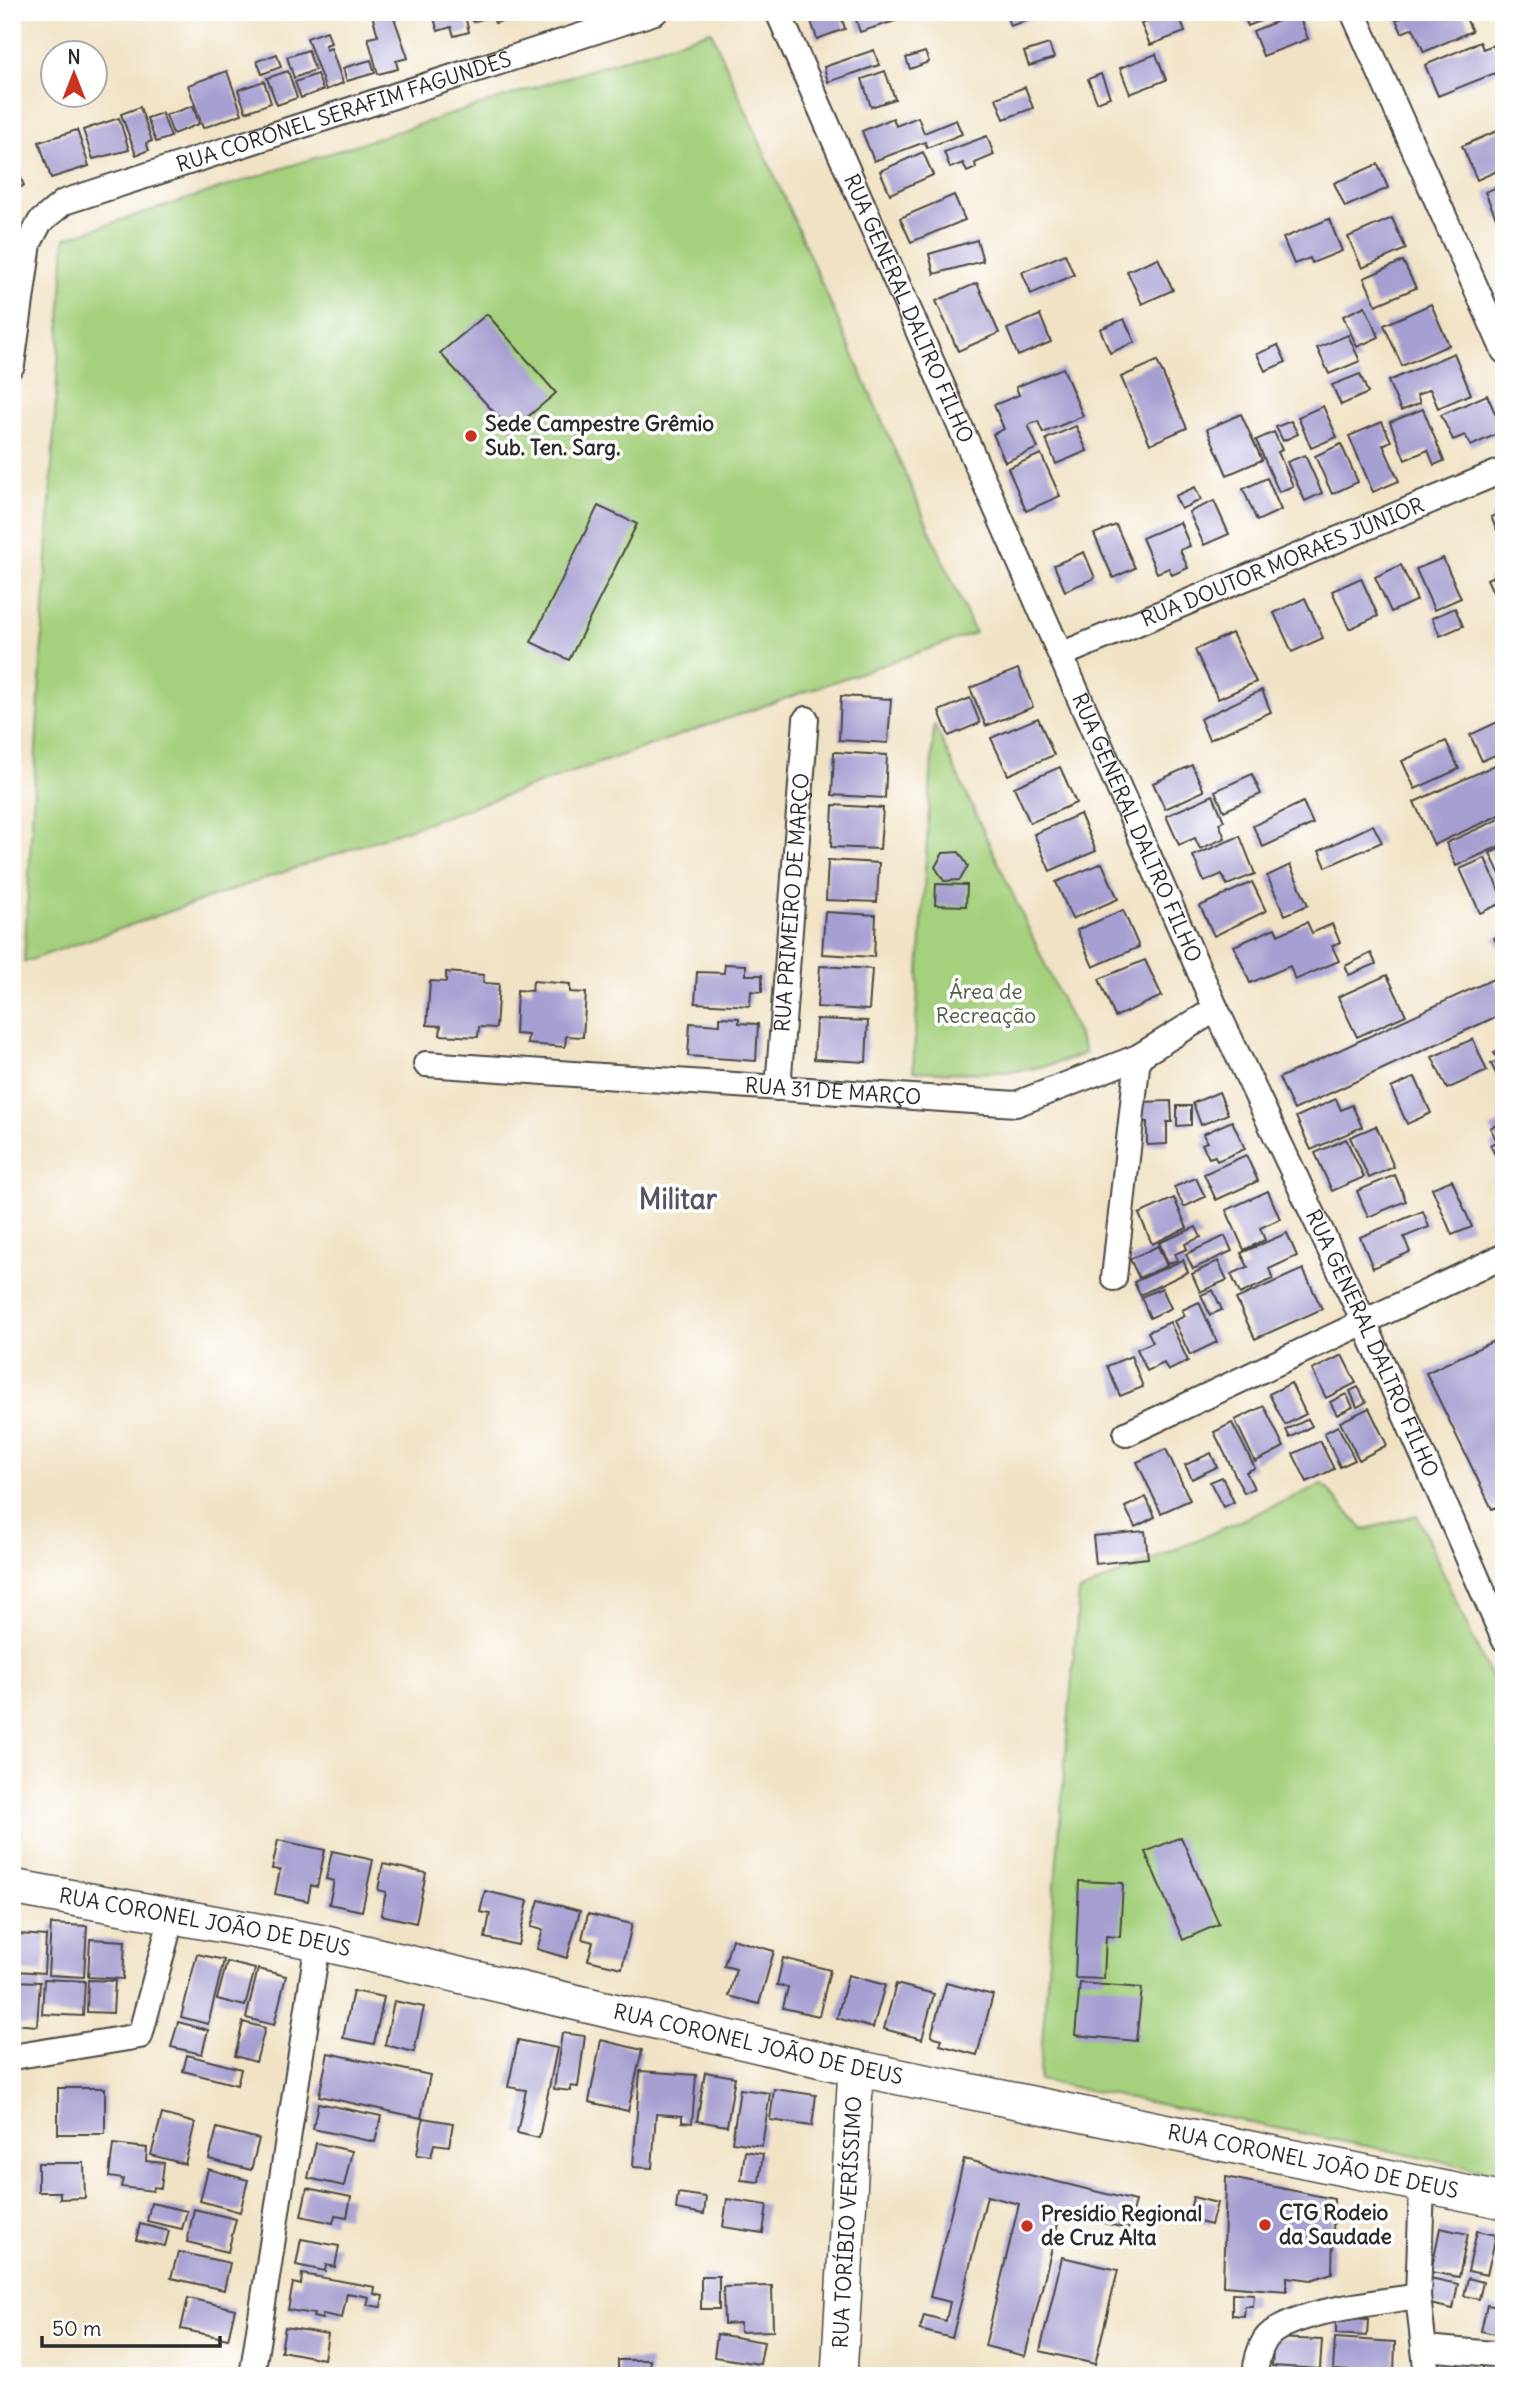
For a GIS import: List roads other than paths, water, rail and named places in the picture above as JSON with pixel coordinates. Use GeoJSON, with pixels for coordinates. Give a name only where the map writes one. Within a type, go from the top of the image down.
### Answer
{"type":"FeatureCollection","features":[{"type":"Feature","properties":{"kind":"street","name":"RUA CORONEL SERAFIM FAGUNDES"},"geometry":{"type":"LineString","coordinates":[[13,337],[29,243],[40,222],[64,202],[655,12]]}},
{"type":"Feature","properties":{"kind":"street","name":"RUA GENERAL DALTRO FILHO"},"geometry":{"type":"LineString","coordinates":[[778,12],[1063,654],[1216,1009],[1364,1322],[1504,1639]]}},
{"type":"Feature","properties":{"kind":"street"},"geometry":{"type":"LineString","coordinates":[[1353,12],[1504,351]]}},
{"type":"Feature","properties":{"kind":"street"},"geometry":{"type":"LineString","coordinates":[[12,365],[13,337]]}},
{"type":"Feature","properties":{"kind":"street","name":"RUA DOUTOR MORAES JÚNIOR"},"geometry":{"type":"LineString","coordinates":[[1063,654],[1504,470]]}},
{"type":"Feature","properties":{"kind":"street","name":"RUA PRIMEIRO DE MARÇO"},"geometry":{"type":"LineString","coordinates":[[778,1088],[806,719]]}},
{"type":"Feature","properties":{"kind":"street","name":"RUA 31 DE MARÇO"},"geometry":{"type":"LineString","coordinates":[[426,1064],[1016,1104],[1138,1057],[1216,1009]]}},
{"type":"Feature","properties":{"kind":"street"},"geometry":{"type":"LineString","coordinates":[[1114,1278],[1138,1057]]}},
{"type":"Feature","properties":{"kind":"street"},"geometry":{"type":"LineString","coordinates":[[1126,1434],[1504,1256]]}},
{"type":"Feature","properties":{"kind":"street","name":"RUA CORONEL JOÃO DE DEUS"},"geometry":{"type":"LineString","coordinates":[[12,1887],[318,1942],[856,2068],[1504,2201]]}},
{"type":"Feature","properties":{"kind":"street"},"geometry":{"type":"LineString","coordinates":[[12,2057],[140,2036],[172,1916]]}},
{"type":"Feature","properties":{"kind":"street"},"geometry":{"type":"LineString","coordinates":[[252,2376],[318,1942]]}},
{"type":"Feature","properties":{"kind":"street","name":"RUA TORÍBIO VERÍSSIMO"},"geometry":{"type":"LineString","coordinates":[[839,2376],[856,2068]]}},
{"type":"Feature","properties":{"kind":"street"},"geometry":{"type":"LineString","coordinates":[[1422,2186],[1418,2296],[1426,2348],[1427,2376]]}},
{"type":"Feature","properties":{"kind":"street"},"geometry":{"type":"LineString","coordinates":[[1255,2376],[1256,2359],[1266,2338],[1292,2319],[1418,2296]]}},
{"type":"Feature","properties":{"kind":"street"},"geometry":{"type":"LineString","coordinates":[[1426,2348],[1504,2355]]}},
{"type":"Feature","properties":{"kind":"place","name":"Sede Campestre Grêmio Sub. Ten. Sarg."},"geometry":{"type":"Point","coordinates":[471,436]}},
{"type":"Feature","properties":{"kind":"place","name":"CTG Rodeio da Saudade"},"geometry":{"type":"Point","coordinates":[1265,2225]}},
{"type":"Feature","properties":{"kind":"place","name":"Presídio Regional de Cruz Alta"},"geometry":{"type":"Point","coordinates":[1027,2226]}},
{"type":"Feature","properties":{"kind":"district","name":"Militar"},"geometry":{"type":"Point","coordinates":[678,1199]}},
{"type":"Feature","properties":{"kind":"park label","name":"Área de Recreação"},"geometry":{"type":"Point","coordinates":[986,1004]}}]}
